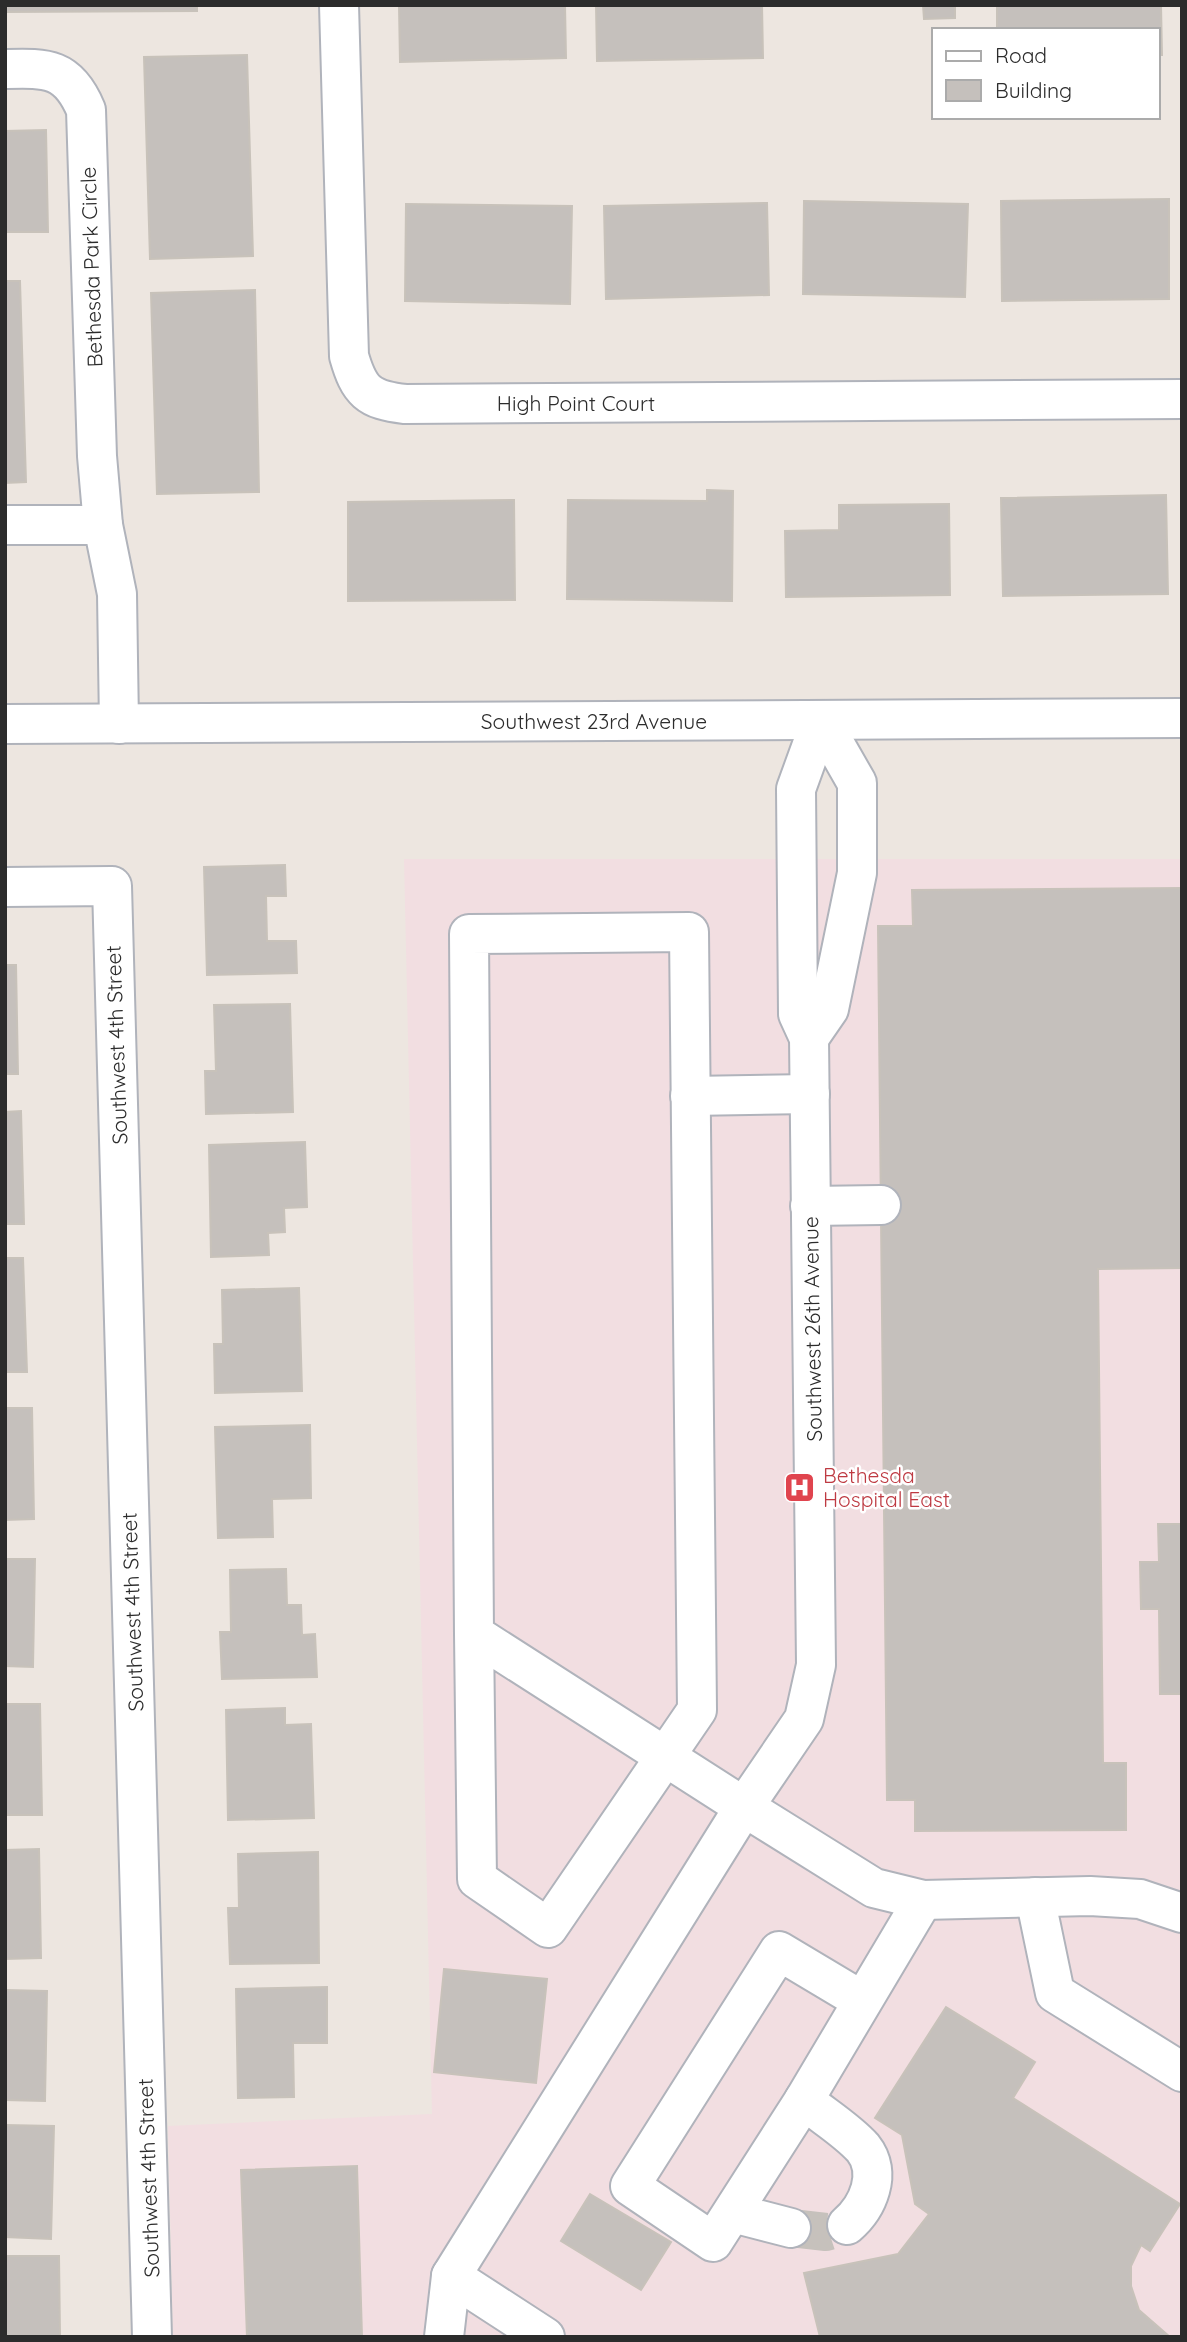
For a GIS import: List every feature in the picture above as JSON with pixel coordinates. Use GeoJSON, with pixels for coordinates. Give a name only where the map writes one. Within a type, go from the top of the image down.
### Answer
{"type":"FeatureCollection","features":[{"type":"Feature","properties":{"kind":"street","name":"High Point Court"},"geometry":{"type":"LineString","coordinates":[[339,5],[349,356],[357,383],[379,402],[419,404],[1182,398]]}},
{"type":"Feature","properties":{"kind":"street","name":"Bethesda Park Circle"},"geometry":{"type":"LineString","coordinates":[[5,69],[46,70],[61,74],[73,84],[86,110],[97,456],[103,525],[117,594],[119,724]]}},
{"type":"Feature","properties":{"kind":"street"},"geometry":{"type":"LineString","coordinates":[[5,525],[103,525]]}},
{"type":"Feature","properties":{"kind":"street","name":"Southwest 23rd Avenue"},"geometry":{"type":"LineString","coordinates":[[5,724],[1182,718]]}},
{"type":"Feature","properties":{"kind":"street"},"geometry":{"type":"LineString","coordinates":[[809,1038],[829,1009],[857,873],[857,783],[821,720]]}},
{"type":"Feature","properties":{"kind":"street","name":"Southwest 26th Avenue"},"geometry":{"type":"LineString","coordinates":[[451,2276],[744,1807],[804,1719],[816,1665],[809,1038],[797,1014],[796,789],[821,720]]}},
{"type":"Feature","properties":{"kind":"street","name":"Southwest 4th Street"},"geometry":{"type":"LineString","coordinates":[[5,887],[112,886],[152,2337]]}},
{"type":"Feature","properties":{"kind":"street"},"geometry":{"type":"LineString","coordinates":[[689,932],[697,1710],[548,1928],[477,1879],[474,1634],[470,934],[689,932]]}},
{"type":"Feature","properties":{"kind":"street"},"geometry":{"type":"LineString","coordinates":[[690,1096],[810,1094]]}},
{"type":"Feature","properties":{"kind":"street"},"geometry":{"type":"LineString","coordinates":[[810,1206],[881,1205]]}},
{"type":"Feature","properties":{"kind":"street"},"geometry":{"type":"LineString","coordinates":[[474,1634],[666,1759],[874,1888],[923,1900],[1035,1897],[1140,1899],[1182,1913]]}},
{"type":"Feature","properties":{"kind":"street"},"geometry":{"type":"LineString","coordinates":[[1035,1897],[1055,1993],[1182,2072]]}},
{"type":"Feature","properties":{"kind":"street"},"geometry":{"type":"LineString","coordinates":[[861,2000],[779,1951],[630,2186],[713,2242],[804,2099],[923,1900]]}},
{"type":"Feature","properties":{"kind":"street"},"geometry":{"type":"LineString","coordinates":[[804,2099],[863,2149],[871,2165],[872,2183],[867,2201],[858,2216],[847,2225]]}},
{"type":"Feature","properties":{"kind":"street"},"geometry":{"type":"LineString","coordinates":[[733,2213],[791,2228]]}},
{"type":"Feature","properties":{"kind":"street"},"geometry":{"type":"LineString","coordinates":[[444,2337],[451,2276],[545,2337]]}},
{"type":"Feature","properties":{"kind":"shaded area","name":"Bethesda Hospital East"},"geometry":{"type":"Polygon","coordinates":[[[404,859],[1182,859],[1182,2337],[173,2337],[168,2126],[432,2114],[404,859]]]}},
{"type":"Feature","properties":{"kind":"building"},"geometry":{"type":"Polygon","coordinates":[[[5,5],[197,5],[197,11],[5,12],[5,5]]]}},
{"type":"Feature","properties":{"kind":"building"},"geometry":{"type":"Polygon","coordinates":[[[399,5],[565,5],[566,58],[400,62],[399,5]]]}},
{"type":"Feature","properties":{"kind":"building"},"geometry":{"type":"Polygon","coordinates":[[[596,5],[762,5],[763,58],[597,61],[596,5]]]}},
{"type":"Feature","properties":{"kind":"building"},"geometry":{"type":"Polygon","coordinates":[[[923,5],[955,5],[955,18],[924,19],[923,5]]]}},
{"type":"Feature","properties":{"kind":"building"},"geometry":{"type":"Polygon","coordinates":[[[997,5],[1161,5],[1162,55],[1159,55],[1159,28],[997,28],[997,5]]]}},
{"type":"Feature","properties":{"kind":"building"},"geometry":{"type":"Polygon","coordinates":[[[247,55],[253,256],[150,259],[144,57],[247,55]]]}},
{"type":"Feature","properties":{"kind":"building"},"geometry":{"type":"Polygon","coordinates":[[[46,130],[48,232],[5,232],[5,131],[46,130]]]}},
{"type":"Feature","properties":{"kind":"building"},"geometry":{"type":"Polygon","coordinates":[[[1169,199],[1169,299],[1002,301],[1001,201],[1169,199]]]}},
{"type":"Feature","properties":{"kind":"building"},"geometry":{"type":"Polygon","coordinates":[[[804,201],[968,204],[965,297],[803,294],[804,201]]]}},
{"type":"Feature","properties":{"kind":"building"},"geometry":{"type":"Polygon","coordinates":[[[767,203],[769,295],[606,299],[604,206],[767,203]]]}},
{"type":"Feature","properties":{"kind":"building"},"geometry":{"type":"Polygon","coordinates":[[[406,204],[572,206],[570,304],[405,301],[406,204]]]}},
{"type":"Feature","properties":{"kind":"building"},"geometry":{"type":"Polygon","coordinates":[[[5,281],[20,281],[26,482],[5,483],[5,281]]]}},
{"type":"Feature","properties":{"kind":"building"},"geometry":{"type":"Polygon","coordinates":[[[255,290],[259,492],[157,494],[151,293],[255,290]]]}},
{"type":"Feature","properties":{"kind":"building"},"geometry":{"type":"Polygon","coordinates":[[[707,490],[733,491],[732,601],[567,599],[568,500],[707,501],[707,490]]]}},
{"type":"Feature","properties":{"kind":"building"},"geometry":{"type":"Polygon","coordinates":[[[1166,495],[1168,594],[1003,596],[1001,498],[1166,495]]]}},
{"type":"Feature","properties":{"kind":"building"},"geometry":{"type":"Polygon","coordinates":[[[514,500],[515,600],[348,601],[348,502],[514,500]]]}},
{"type":"Feature","properties":{"kind":"building"},"geometry":{"type":"Polygon","coordinates":[[[949,504],[950,595],[786,597],[785,531],[839,530],[839,505],[949,504]]]}},
{"type":"Feature","properties":{"kind":"building"},"geometry":{"type":"Polygon","coordinates":[[[285,865],[286,896],[266,896],[267,941],[296,941],[297,973],[207,975],[204,867],[285,865]]]}},
{"type":"Feature","properties":{"kind":"building"},"geometry":{"type":"Polygon","coordinates":[[[1182,888],[1182,1268],[1098,1269],[1103,1763],[1126,1763],[1126,1830],[915,1831],[915,1800],[887,1800],[878,926],[913,926],[912,890],[1182,888]]]}},
{"type":"Feature","properties":{"kind":"building"},"geometry":{"type":"Polygon","coordinates":[[[5,965],[16,965],[18,1074],[5,1074],[5,965]]]}},
{"type":"Feature","properties":{"kind":"building"},"geometry":{"type":"Polygon","coordinates":[[[290,1004],[293,1112],[206,1114],[205,1071],[216,1071],[214,1005],[290,1004]]]}},
{"type":"Feature","properties":{"kind":"building"},"geometry":{"type":"Polygon","coordinates":[[[21,1111],[24,1224],[5,1224],[5,1112],[21,1111]]]}},
{"type":"Feature","properties":{"kind":"building"},"geometry":{"type":"Polygon","coordinates":[[[305,1142],[307,1207],[284,1208],[285,1232],[268,1233],[269,1255],[211,1257],[209,1145],[305,1142]]]}},
{"type":"Feature","properties":{"kind":"building"},"geometry":{"type":"Polygon","coordinates":[[[5,1258],[23,1258],[27,1372],[5,1372],[5,1258]]]}},
{"type":"Feature","properties":{"kind":"building"},"geometry":{"type":"Polygon","coordinates":[[[299,1288],[302,1391],[215,1393],[214,1344],[223,1344],[222,1290],[299,1288]]]}},
{"type":"Feature","properties":{"kind":"building"},"geometry":{"type":"Polygon","coordinates":[[[5,1408],[32,1408],[34,1519],[5,1520],[5,1408]]]}},
{"type":"Feature","properties":{"kind":"building"},"geometry":{"type":"Polygon","coordinates":[[[310,1425],[311,1498],[272,1499],[273,1537],[218,1538],[215,1427],[310,1425]]]}},
{"type":"Feature","properties":{"kind":"building"},"geometry":{"type":"Polygon","coordinates":[[[1158,1524],[1182,1524],[1182,1694],[1160,1694],[1159,1609],[1141,1609],[1140,1562],[1159,1562],[1158,1524]]]}},
{"type":"Feature","properties":{"kind":"building"},"geometry":{"type":"Polygon","coordinates":[[[5,1559],[35,1559],[33,1667],[5,1666],[5,1559]]]}},
{"type":"Feature","properties":{"kind":"building"},"geometry":{"type":"Polygon","coordinates":[[[286,1569],[287,1605],[301,1605],[302,1635],[315,1634],[317,1677],[222,1679],[220,1632],[231,1632],[230,1570],[286,1569]]]}},
{"type":"Feature","properties":{"kind":"building"},"geometry":{"type":"Polygon","coordinates":[[[5,1704],[40,1704],[42,1815],[5,1815],[5,1704]]]}},
{"type":"Feature","properties":{"kind":"building"},"geometry":{"type":"Polygon","coordinates":[[[285,1708],[285,1725],[311,1724],[314,1818],[228,1820],[226,1710],[285,1708]]]}},
{"type":"Feature","properties":{"kind":"building"},"geometry":{"type":"Polygon","coordinates":[[[39,1849],[41,1958],[5,1959],[5,1850],[39,1849]]]}},
{"type":"Feature","properties":{"kind":"building"},"geometry":{"type":"Polygon","coordinates":[[[318,1852],[319,1963],[230,1964],[228,1908],[239,1908],[238,1854],[318,1852]]]}},
{"type":"Feature","properties":{"kind":"building"},"geometry":{"type":"Polygon","coordinates":[[[444,1969],[547,1979],[536,2083],[434,2072],[444,1969]]]}},
{"type":"Feature","properties":{"kind":"building"},"geometry":{"type":"Polygon","coordinates":[[[327,1987],[327,2043],[293,2043],[294,2097],[238,2098],[236,1989],[327,1987]]]}},
{"type":"Feature","properties":{"kind":"building"},"geometry":{"type":"Polygon","coordinates":[[[5,1990],[47,1991],[45,2101],[5,2100],[5,1990]]]}},
{"type":"Feature","properties":{"kind":"building"},"geometry":{"type":"Polygon","coordinates":[[[946,2007],[1035,2062],[1013,2098],[1180,2204],[1150,2251],[1141,2245],[1131,2266],[1131,2286],[1139,2310],[1170,2337],[820,2337],[804,2273],[898,2254],[929,2214],[915,2204],[902,2135],[875,2118],[946,2007]]]}},
{"type":"Feature","properties":{"kind":"building"},"geometry":{"type":"Polygon","coordinates":[[[5,2125],[54,2126],[51,2239],[5,2237],[5,2125]]]}},
{"type":"Feature","properties":{"kind":"building"},"geometry":{"type":"Polygon","coordinates":[[[357,2166],[362,2337],[247,2337],[241,2170],[357,2166]]]}},
{"type":"Feature","properties":{"kind":"building"},"geometry":{"type":"Polygon","coordinates":[[[590,2194],[671,2242],[641,2290],[561,2241],[590,2194]]]}},
{"type":"Feature","properties":{"kind":"building"},"geometry":{"type":"Polygon","coordinates":[[[5,2256],[59,2256],[60,2337],[5,2337],[5,2256]]]}},
{"type":"Feature","properties":{"kind":"tunnel"},"geometry":{"type":"LineString","coordinates":[[791,2228],[826,2232],[847,2225]]}},
{"type":"Feature","properties":{"kind":"place","name":"Bethesda Hospital East"},"geometry":{"type":"Point","coordinates":[800,1487]}}]}
